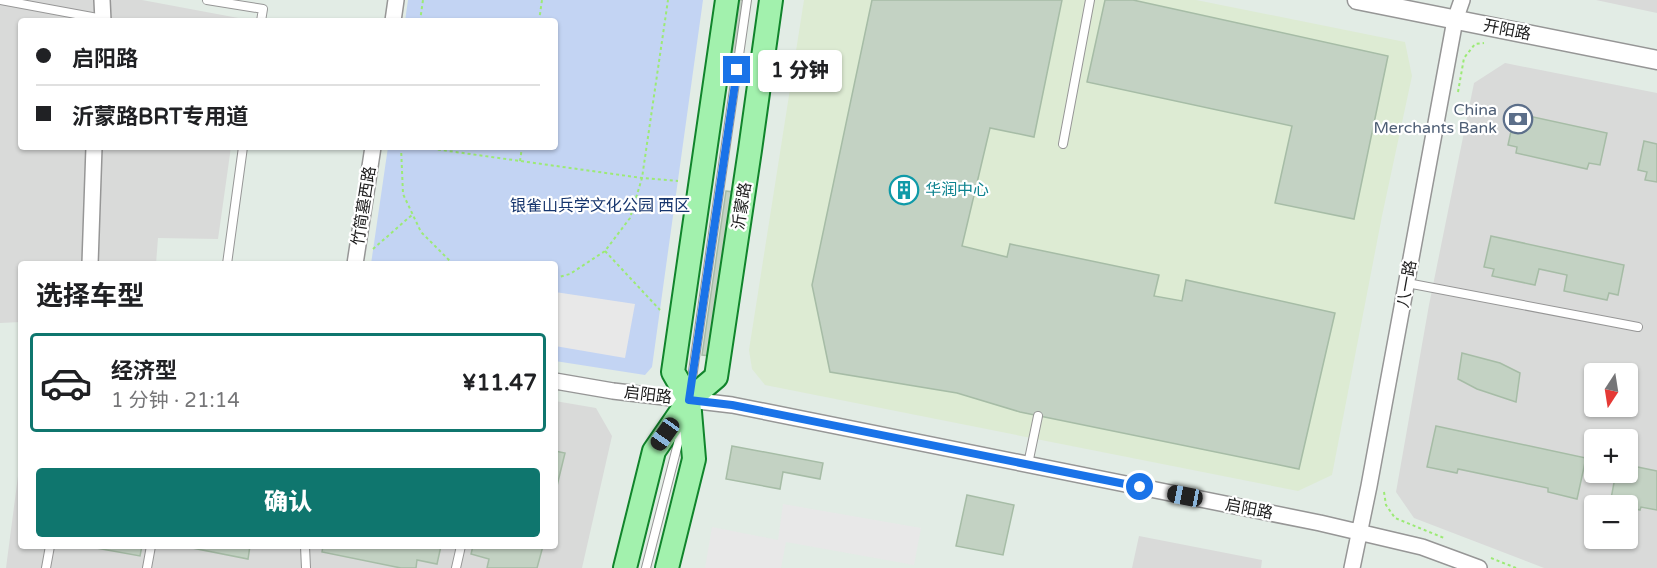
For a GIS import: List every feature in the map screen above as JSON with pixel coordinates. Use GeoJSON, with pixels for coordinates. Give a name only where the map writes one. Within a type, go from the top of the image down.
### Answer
{"type":"FeatureCollection","features":[{"type":"Feature","properties":{"kind":"main road"},"geometry":{"type":"LineString","coordinates":[[666,568],[694,459],[689,400],[673,372],[727,0]]}},
{"type":"Feature","properties":{"kind":"main road","name":"沂蒙路"},"geometry":{"type":"LineString","coordinates":[[625,568],[654,451],[689,400],[716,377],[771,0]]}},
{"type":"Feature","properties":{"kind":"street"},"geometry":{"type":"LineString","coordinates":[[102,0],[103,18]]}},
{"type":"Feature","properties":{"kind":"street"},"geometry":{"type":"LineString","coordinates":[[393,18],[396,0]]}},
{"type":"Feature","properties":{"kind":"street","name":"开阳路"},"geometry":{"type":"LineString","coordinates":[[1357,0],[1657,60]]}},
{"type":"Feature","properties":{"kind":"street","name":"八一路"},"geometry":{"type":"LineString","coordinates":[[1352,568],[1455,20],[1462,0]]}},
{"type":"Feature","properties":{"kind":"street"},"geometry":{"type":"LineString","coordinates":[[90,261],[94,150]]}},
{"type":"Feature","properties":{"kind":"street","name":"竹简墓西路"},"geometry":{"type":"LineString","coordinates":[[355,261],[373,150]]}},
{"type":"Feature","properties":{"kind":"street","name":"启阳路"},"geometry":{"type":"LineString","coordinates":[[558,382],[613,391],[732,405],[1360,532],[1481,561]]}},
{"type":"Feature","properties":{"kind":"lane"},"geometry":{"type":"LineString","coordinates":[[0,0],[93,18]]}},
{"type":"Feature","properties":{"kind":"lane"},"geometry":{"type":"LineString","coordinates":[[207,0],[263,9],[262,18]]}},
{"type":"Feature","properties":{"kind":"lane"},"geometry":{"type":"LineString","coordinates":[[646,568],[689,400],[747,0]]}},
{"type":"Feature","properties":{"kind":"lane"},"geometry":{"type":"LineString","coordinates":[[1063,144],[1090,0]]}},
{"type":"Feature","properties":{"kind":"lane"},"geometry":{"type":"LineString","coordinates":[[227,261],[243,150]]}},
{"type":"Feature","properties":{"kind":"lane"},"geometry":{"type":"LineString","coordinates":[[1407,283],[1638,327]]}},
{"type":"Feature","properties":{"kind":"lane"},"geometry":{"type":"LineString","coordinates":[[1028,464],[1038,416]]}},
{"type":"Feature","properties":{"kind":"lane"},"geometry":{"type":"LineString","coordinates":[[46,568],[49,549]]}},
{"type":"Feature","properties":{"kind":"lane"},"geometry":{"type":"LineString","coordinates":[[147,568],[150,549]]}},
{"type":"Feature","properties":{"kind":"lane"},"geometry":{"type":"LineString","coordinates":[[305,549],[306,568]]}},
{"type":"Feature","properties":{"kind":"lane"},"geometry":{"type":"LineString","coordinates":[[456,568],[460,549]]}},
{"type":"Feature","properties":{"kind":"path"},"geometry":{"type":"LineString","coordinates":[[420,18],[423,0]]}},
{"type":"Feature","properties":{"kind":"path"},"geometry":{"type":"LineString","coordinates":[[539,18],[542,0]]}},
{"type":"Feature","properties":{"kind":"path"},"geometry":{"type":"LineString","coordinates":[[558,277],[570,274],[605,251],[630,218],[642,178],[668,0]]}},
{"type":"Feature","properties":{"kind":"path"},"geometry":{"type":"LineString","coordinates":[[1458,92],[1464,58],[1475,44],[1486,42]]}},
{"type":"Feature","properties":{"kind":"path"},"geometry":{"type":"LineString","coordinates":[[401,150],[403,194],[421,232],[450,261]]}},
{"type":"Feature","properties":{"kind":"path"},"geometry":{"type":"LineString","coordinates":[[441,150],[678,181]]}},
{"type":"Feature","properties":{"kind":"path"},"geometry":{"type":"LineString","coordinates":[[520,161],[522,150]]}},
{"type":"Feature","properties":{"kind":"path"},"geometry":{"type":"LineString","coordinates":[[373,249],[413,214]]}},
{"type":"Feature","properties":{"kind":"path"},"geometry":{"type":"LineString","coordinates":[[605,251],[660,310]]}},
{"type":"Feature","properties":{"kind":"path"},"geometry":{"type":"LineString","coordinates":[[1383,489],[1386,505],[1395,518],[1451,541]]}},
{"type":"Feature","properties":{"kind":"path"},"geometry":{"type":"LineString","coordinates":[[1481,561],[1516,568]]}},
{"type":"Feature","properties":{"kind":"shaded area"},"geometry":{"type":"Polygon","coordinates":[[[0,0],[142,0],[238,18],[18,18],[18,150],[231,150],[218,239],[158,238],[156,261],[18,261],[18,322],[0,323],[0,0]]]}},
{"type":"Feature","properties":{"kind":"shaded area"},"geometry":{"type":"Polygon","coordinates":[[[804,0],[1196,0],[1405,42],[1412,76],[1382,216],[1332,475],[1298,491],[765,385],[752,369],[749,350],[804,0]]]}},
{"type":"Feature","properties":{"kind":"shaded area"},"geometry":{"type":"Polygon","coordinates":[[[1596,0],[1657,0],[1657,13],[1596,0]]]}},
{"type":"Feature","properties":{"kind":"shaded area"},"geometry":{"type":"Polygon","coordinates":[[[1505,63],[1657,93],[1657,568],[1544,568],[1414,518],[1396,492],[1429,305],[1474,83],[1505,63]]]}},
{"type":"Feature","properties":{"kind":"shaded area"},"geometry":{"type":"Polygon","coordinates":[[[558,292],[635,304],[625,358],[558,347],[558,292]]]}},
{"type":"Feature","properties":{"kind":"shaded area"},"geometry":{"type":"Polygon","coordinates":[[[558,402],[596,408],[612,436],[582,568],[6,568],[18,476],[18,549],[558,549],[558,402]]]}},
{"type":"Feature","properties":{"kind":"shaded area"},"geometry":{"type":"Polygon","coordinates":[[[783,504],[921,528],[914,565],[786,542],[781,568],[705,568],[712,527],[778,540],[783,504]]]}},
{"type":"Feature","properties":{"kind":"shaded area"},"geometry":{"type":"Polygon","coordinates":[[[1139,536],[1262,560],[1261,568],[1132,568],[1139,536]]]}},
{"type":"Feature","properties":{"kind":"green space","name":"银雀山兵学文化公园 西区"},"geometry":{"type":"Polygon","coordinates":[[[408,0],[703,0],[652,367],[645,375],[558,361],[558,261],[371,261],[388,150],[558,150],[558,18],[405,18],[408,0]]]}},
{"type":"Feature","properties":{"kind":"building"},"geometry":{"type":"Polygon","coordinates":[[[731,0],[743,0],[734,72],[727,70],[731,0]]]}},
{"type":"Feature","properties":{"kind":"building","name":"华润中心"},"geometry":{"type":"Polygon","coordinates":[[[872,0],[1062,0],[1034,137],[990,128],[962,246],[1007,257],[1010,244],[1159,275],[1154,296],[1182,301],[1186,280],[1335,313],[1299,469],[1020,412],[957,393],[830,372],[812,285],[872,0]]]}},
{"type":"Feature","properties":{"kind":"building"},"geometry":{"type":"Polygon","coordinates":[[[1105,0],[1133,0],[1388,56],[1354,219],[1275,203],[1292,126],[1087,82],[1105,0]]]}},
{"type":"Feature","properties":{"kind":"building"},"geometry":{"type":"Polygon","coordinates":[[[1515,113],[1607,133],[1600,165],[1589,163],[1587,169],[1516,153],[1517,147],[1508,145],[1515,113]]]}},
{"type":"Feature","properties":{"kind":"building"},"geometry":{"type":"Polygon","coordinates":[[[1644,141],[1657,144],[1657,182],[1645,180],[1647,172],[1638,170],[1644,141]]]}},
{"type":"Feature","properties":{"kind":"building"},"geometry":{"type":"Polygon","coordinates":[[[726,191],[733,192],[710,356],[702,355],[726,191]]]}},
{"type":"Feature","properties":{"kind":"building"},"geometry":{"type":"Polygon","coordinates":[[[1491,236],[1624,265],[1618,295],[1609,293],[1607,300],[1564,291],[1567,275],[1539,269],[1535,285],[1492,276],[1494,269],[1484,267],[1491,236]]]}},
{"type":"Feature","properties":{"kind":"building"},"geometry":{"type":"Polygon","coordinates":[[[1462,353],[1500,363],[1520,373],[1516,402],[1477,389],[1458,379],[1462,353]]]}},
{"type":"Feature","properties":{"kind":"building"},"geometry":{"type":"Polygon","coordinates":[[[1436,426],[1584,458],[1577,499],[1548,492],[1548,488],[1458,469],[1457,473],[1427,467],[1436,426]]]}},
{"type":"Feature","properties":{"kind":"building"},"geometry":{"type":"Polygon","coordinates":[[[732,446],[823,463],[820,479],[783,472],[780,489],[726,479],[732,446]]]}},
{"type":"Feature","properties":{"kind":"building"},"geometry":{"type":"Polygon","coordinates":[[[558,452],[565,453],[558,482],[558,452]]]}},
{"type":"Feature","properties":{"kind":"building"},"geometry":{"type":"Polygon","coordinates":[[[1638,467],[1657,471],[1657,510],[1641,507],[1638,510],[1638,495],[1612,495],[1614,483],[1638,483],[1638,467]]]}},
{"type":"Feature","properties":{"kind":"building"},"geometry":{"type":"Polygon","coordinates":[[[967,495],[1014,505],[1003,555],[956,546],[967,495]]]}},
{"type":"Feature","properties":{"kind":"building"},"geometry":{"type":"Polygon","coordinates":[[[102,549],[141,549],[140,556],[102,549]]]}},
{"type":"Feature","properties":{"kind":"building"},"geometry":{"type":"Polygon","coordinates":[[[197,549],[250,549],[248,559],[197,549]]]}},
{"type":"Feature","properties":{"kind":"building"},"geometry":{"type":"Polygon","coordinates":[[[322,549],[440,549],[437,564],[417,560],[416,568],[401,568],[322,552],[322,549]]]}},
{"type":"Feature","properties":{"kind":"building"},"geometry":{"type":"Polygon","coordinates":[[[472,549],[542,549],[537,568],[487,568],[489,559],[471,554],[472,549]]]}},
{"type":"Feature","properties":{"kind":"place","name":"China Merchants Bank"},"geometry":{"type":"Point","coordinates":[1518,119]}},
{"type":"Feature","properties":{"kind":"place","name":"华润中心"},"geometry":{"type":"Point","coordinates":[904,190]}},
{"type":"Feature","properties":{"kind":"route"},"geometry":{"type":"LineString","coordinates":[[737,70],[689,400],[723,403],[1140,487]]}}]}
